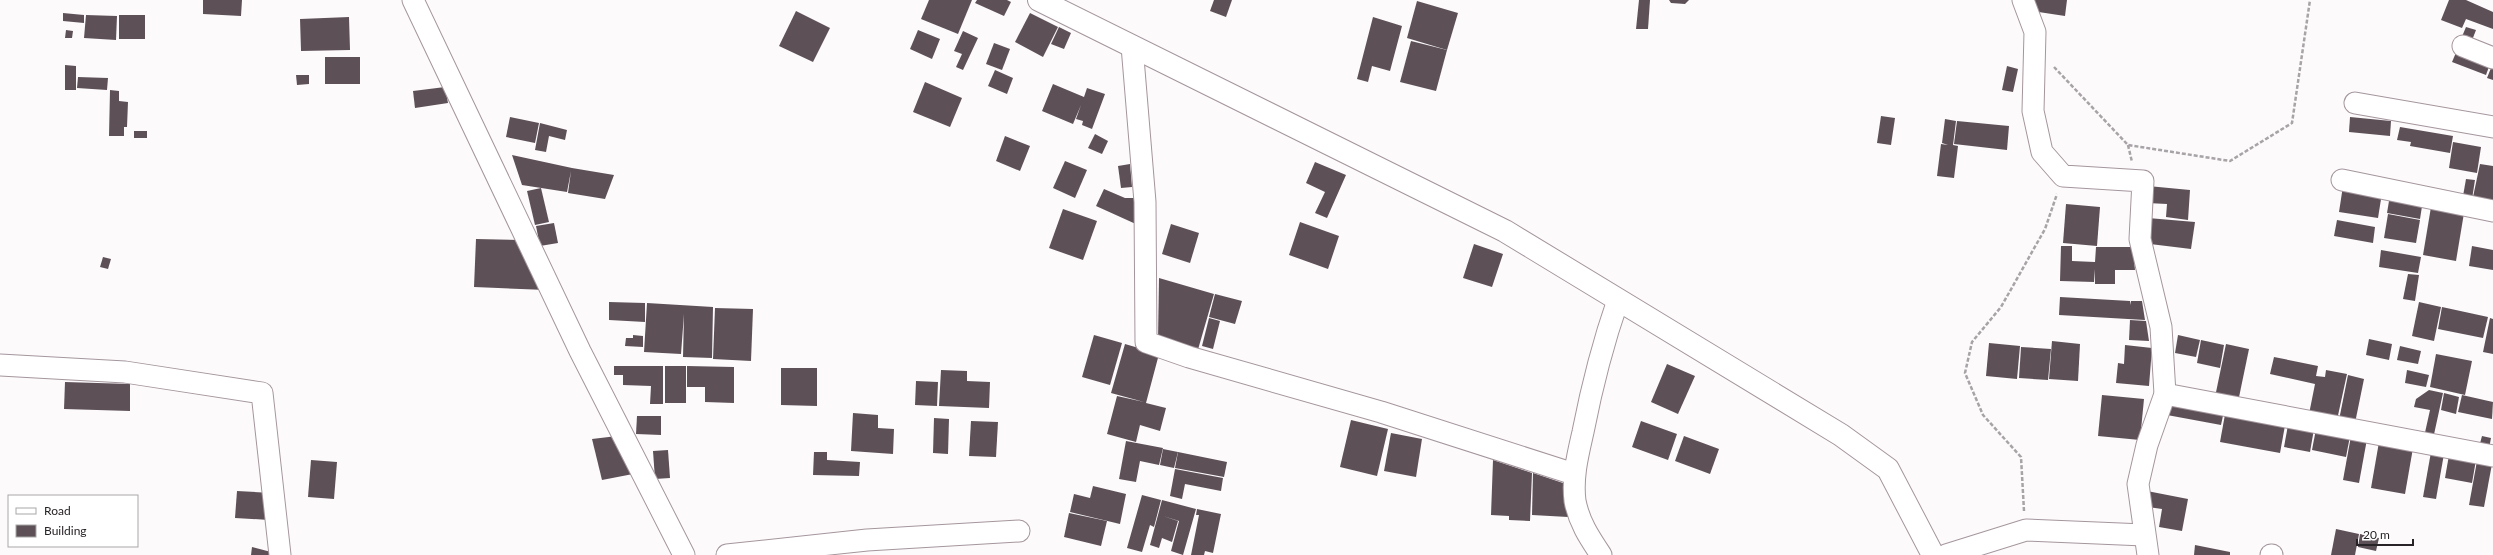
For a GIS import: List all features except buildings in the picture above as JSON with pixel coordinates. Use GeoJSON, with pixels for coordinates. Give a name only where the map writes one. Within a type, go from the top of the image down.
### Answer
{"type":"FeatureCollection","features":[{"type":"Feature","properties":{"kind":"street"},"geometry":{"type":"LineString","coordinates":[[412,0],[580,351],[684,555]]}},
{"type":"Feature","properties":{"kind":"street"},"geometry":{"type":"LineString","coordinates":[[1039,0],[1506,231],[1841,435],[1888,469],[1933,555]]}},
{"type":"Feature","properties":{"kind":"street"},"geometry":{"type":"LineString","coordinates":[[2023,0],[2035,32],[2033,111],[2042,152],[2063,176],[2144,181],[2140,240],[2161,327],[2165,394],[2147,445],[2138,484],[2148,555]]}},
{"type":"Feature","properties":{"kind":"street"},"geometry":{"type":"LineString","coordinates":[[1132,46],[1145,202],[1146,342],[1189,357],[1381,412],[1574,474]]}},
{"type":"Feature","properties":{"kind":"street"},"geometry":{"type":"LineString","coordinates":[[2463,46],[2493,58]]}},
{"type":"Feature","properties":{"kind":"street"},"geometry":{"type":"LineString","coordinates":[[2355,104],[2493,127]]}},
{"type":"Feature","properties":{"kind":"street"},"geometry":{"type":"LineString","coordinates":[[2342,180],[2493,211]]}},
{"type":"Feature","properties":{"kind":"street"},"geometry":{"type":"LineString","coordinates":[[1600,555],[1582,527],[1575,501],[1574,474],[1593,381],[1603,343],[1618,300]]}},
{"type":"Feature","properties":{"kind":"street"},"geometry":{"type":"LineString","coordinates":[[0,365],[125,372],[262,393],[280,555]]}},
{"type":"Feature","properties":{"kind":"street"},"geometry":{"type":"LineString","coordinates":[[2165,394],[2493,456]]}},
{"type":"Feature","properties":{"kind":"street"},"geometry":{"type":"LineString","coordinates":[[1946,555],[2026,530],[2144,535]]}},
{"type":"Feature","properties":{"kind":"street"},"geometry":{"type":"LineString","coordinates":[[727,555],[867,540],[1019,531]]}},
{"type":"Feature","properties":{"kind":"path"},"geometry":{"type":"LineString","coordinates":[[2035,46],[2128,145],[2230,161],[2292,123],[2310,0]]}},
{"type":"Feature","properties":{"kind":"path"},"geometry":{"type":"LineString","coordinates":[[2026,530],[2021,457],[1983,415],[1965,373],[1972,342],[2001,308],[2045,229],[2063,176]]}}]}
